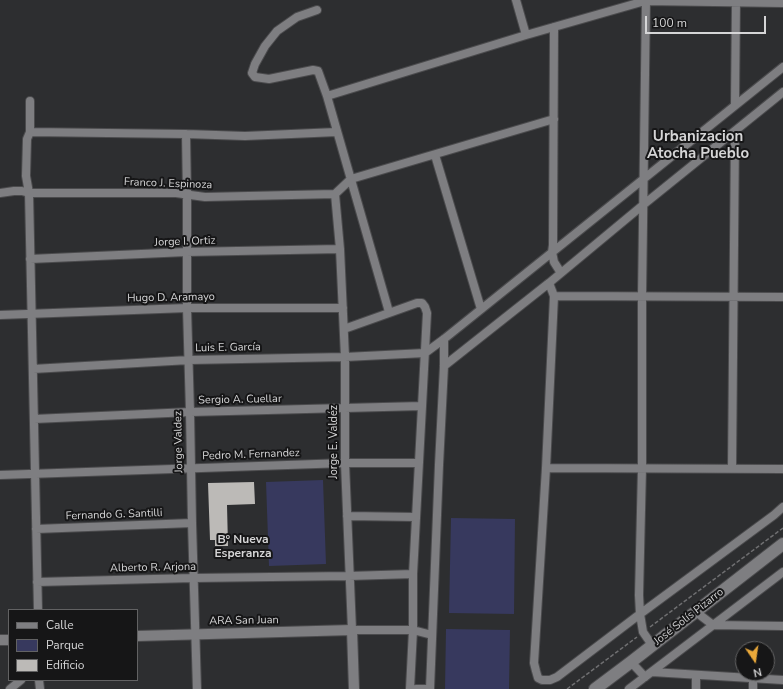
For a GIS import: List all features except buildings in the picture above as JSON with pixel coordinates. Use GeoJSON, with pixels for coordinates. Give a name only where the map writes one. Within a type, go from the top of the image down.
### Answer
{"type":"FeatureCollection","features":[{"type":"Feature","properties":{"kind":"main road","name":"José Solís Pizarro"},"geometry":{"type":"LineString","coordinates":[[595,689],[783,544]]}},
{"type":"Feature","properties":{"kind":"street"},"geometry":{"type":"LineString","coordinates":[[516,0],[526,35]]}},
{"type":"Feature","properties":{"kind":"street"},"geometry":{"type":"LineString","coordinates":[[327,96],[526,35],[646,1],[783,2]]}},
{"type":"Feature","properties":{"kind":"street"},"geometry":{"type":"LineString","coordinates":[[646,1],[643,179],[642,468],[639,596],[643,632],[652,645]]}},
{"type":"Feature","properties":{"kind":"street"},"geometry":{"type":"LineString","coordinates":[[735,105],[736,1]]}},
{"type":"Feature","properties":{"kind":"street"},"geometry":{"type":"LineString","coordinates":[[317,10],[297,17],[277,31],[265,46],[255,64],[252,73],[255,78],[269,79],[313,70],[318,71],[327,96],[389,312]]}},
{"type":"Feature","properties":{"kind":"street"},"geometry":{"type":"LineString","coordinates":[[554,27],[552,252],[554,262],[561,273]]}},
{"type":"Feature","properties":{"kind":"street"},"geometry":{"type":"LineString","coordinates":[[425,353],[783,67]]}},
{"type":"Feature","properties":{"kind":"street"},"geometry":{"type":"LineString","coordinates":[[444,366],[549,283],[783,92]]}},
{"type":"Feature","properties":{"kind":"street"},"geometry":{"type":"LineString","coordinates":[[30,101],[30,132],[27,139],[26,176],[29,193],[38,609]]}},
{"type":"Feature","properties":{"kind":"street"},"geometry":{"type":"LineString","coordinates":[[335,194],[351,178],[435,155],[554,119]]}},
{"type":"Feature","properties":{"kind":"street"},"geometry":{"type":"LineString","coordinates":[[30,132],[245,136],[337,132]]}},
{"type":"Feature","properties":{"kind":"street"},"geometry":{"type":"LineString","coordinates":[[732,469],[735,132]]}},
{"type":"Feature","properties":{"kind":"street","name":"Jorge Valdez"},"geometry":{"type":"LineString","coordinates":[[186,134],[187,308],[197,689]]}},
{"type":"Feature","properties":{"kind":"street"},"geometry":{"type":"LineString","coordinates":[[435,155],[481,309]]}},
{"type":"Feature","properties":{"kind":"street","name":"Franco J. Espinoza"},"geometry":{"type":"LineString","coordinates":[[0,194],[14,191],[29,193],[176,193],[205,197],[335,194]]}},
{"type":"Feature","properties":{"kind":"street","name":"Jorge E. Valdéz"},"geometry":{"type":"LineString","coordinates":[[335,194],[340,249],[344,329],[346,409],[345,463],[354,689]]}},
{"type":"Feature","properties":{"kind":"street","name":"Jorge I. Ortiz"},"geometry":{"type":"LineString","coordinates":[[30,259],[186,252],[340,249]]}},
{"type":"Feature","properties":{"kind":"street"},"geometry":{"type":"LineString","coordinates":[[549,283],[554,296],[546,468],[534,663],[538,678],[542,680],[550,680],[557,677],[783,507]]}},
{"type":"Feature","properties":{"kind":"street"},"geometry":{"type":"LineString","coordinates":[[554,296],[783,297]]}},
{"type":"Feature","properties":{"kind":"street"},"geometry":{"type":"LineString","coordinates":[[344,329],[417,303],[422,303],[426,307],[427,313],[413,574],[413,630],[410,689]]}},
{"type":"Feature","properties":{"kind":"street","name":"Hugo D. Aramayo"},"geometry":{"type":"LineString","coordinates":[[0,315],[187,308],[343,308]]}},
{"type":"Feature","properties":{"kind":"street"},"geometry":{"type":"LineString","coordinates":[[416,689],[430,689],[444,339]]}},
{"type":"Feature","properties":{"kind":"street","name":"Luis E. García"},"geometry":{"type":"LineString","coordinates":[[33,369],[189,360],[345,357],[425,353]]}},
{"type":"Feature","properties":{"kind":"street","name":"Sergio A. Cuellar"},"geometry":{"type":"LineString","coordinates":[[34,419],[190,412],[422,406]]}},
{"type":"Feature","properties":{"kind":"street","name":"Pedro M. Fernandez"},"geometry":{"type":"LineString","coordinates":[[0,476],[345,463],[419,463]]}},
{"type":"Feature","properties":{"kind":"street"},"geometry":{"type":"LineString","coordinates":[[546,468],[783,469]]}},
{"type":"Feature","properties":{"kind":"street"},"geometry":{"type":"LineString","coordinates":[[347,516],[416,517]]}},
{"type":"Feature","properties":{"kind":"street","name":"Fernando G. Santilli"},"geometry":{"type":"LineString","coordinates":[[36,528],[192,523]]}},
{"type":"Feature","properties":{"kind":"street"},"geometry":{"type":"LineString","coordinates":[[629,689],[641,682],[783,572]]}},
{"type":"Feature","properties":{"kind":"street","name":"Alberto R. Arjona"},"geometry":{"type":"LineString","coordinates":[[37,582],[413,574]]}},
{"type":"Feature","properties":{"kind":"street"},"geometry":{"type":"LineString","coordinates":[[696,612],[713,625],[783,626]]}},
{"type":"Feature","properties":{"kind":"street"},"geometry":{"type":"LineString","coordinates":[[352,630],[413,630],[432,635]]}},
{"type":"Feature","properties":{"kind":"street","name":"ARA San Juan"},"geometry":{"type":"LineString","coordinates":[[138,636],[352,630]]}},
{"type":"Feature","properties":{"kind":"street"},"geometry":{"type":"LineString","coordinates":[[631,662],[641,682]]}},
{"type":"Feature","properties":{"kind":"street"},"geometry":{"type":"LineString","coordinates":[[652,672],[735,677]]}},
{"type":"Feature","properties":{"kind":"street"},"geometry":{"type":"LineString","coordinates":[[696,675],[696,689]]}},
{"type":"Feature","properties":{"kind":"street"},"geometry":{"type":"LineString","coordinates":[[10,689],[20,681]]}},
{"type":"Feature","properties":{"kind":"path"},"geometry":{"type":"LineString","coordinates":[[567,689],[783,528]]}},
{"type":"Feature","properties":{"kind":"green space"},"geometry":{"type":"Polygon","coordinates":[[[323,480],[326,564],[269,566],[266,482],[323,480]]]}},
{"type":"Feature","properties":{"kind":"green space"},"geometry":{"type":"Polygon","coordinates":[[[451,518],[515,519],[514,614],[449,613],[451,518]]]}},
{"type":"Feature","properties":{"kind":"green space"},"geometry":{"type":"Polygon","coordinates":[[[446,629],[510,630],[509,689],[445,689],[446,629]]]}},
{"type":"Feature","properties":{"kind":"district","name":"Urbanizacion Atocha Pueblo"},"geometry":{"type":"Point","coordinates":[698,146]}},
{"type":"Feature","properties":{"kind":"district","name":"Bº Nueva Esperanza"},"geometry":{"type":"Point","coordinates":[243,547]}}]}
